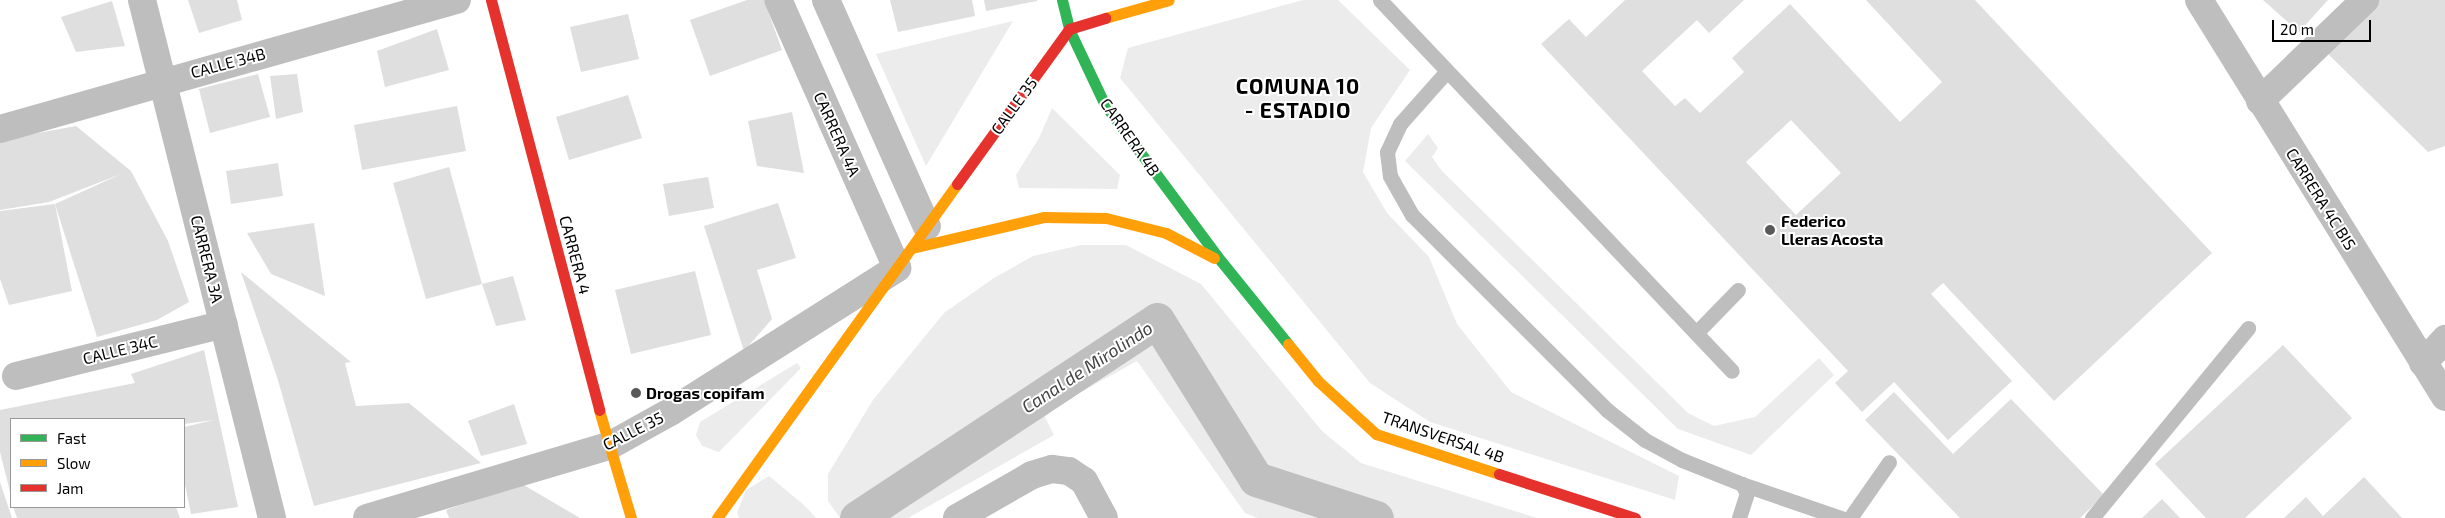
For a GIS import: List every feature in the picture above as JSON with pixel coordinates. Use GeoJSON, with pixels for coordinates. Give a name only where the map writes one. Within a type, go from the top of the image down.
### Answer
{"type":"FeatureCollection","features":[{"type":"Feature","properties":{"kind":"main road","name":"CARRERA 4"},"geometry":{"type":"LineString","coordinates":[[491,0],[609,446],[631,518]]}},
{"type":"Feature","properties":{"kind":"main road","name":"CARRERA 4B"},"geometry":{"type":"LineString","coordinates":[[1062,0],[1070,29],[1105,105],[1221,261]]}},
{"type":"Feature","properties":{"kind":"main road"},"geometry":{"type":"LineString","coordinates":[[1070,29],[1169,0]]}},
{"type":"Feature","properties":{"kind":"main road","name":"CALLE 35"},"geometry":{"type":"LineString","coordinates":[[717,518],[1070,29]]}},
{"type":"Feature","properties":{"kind":"main road"},"geometry":{"type":"LineString","coordinates":[[912,248],[1044,216],[1106,218],[1166,233],[1221,261]]}},
{"type":"Feature","properties":{"kind":"main road","name":"TRANSVERSAL 4B"},"geometry":{"type":"LineString","coordinates":[[1221,261],[1318,381],[1376,434],[1635,518]]}},
{"type":"Feature","properties":{"kind":"street","name":"CARRERA 3A"},"geometry":{"type":"LineString","coordinates":[[142,0],[272,518]]}},
{"type":"Feature","properties":{"kind":"street","name":"CALLE 34B"},"geometry":{"type":"LineString","coordinates":[[0,129],[163,81],[457,0]]}},
{"type":"Feature","properties":{"kind":"street","name":"CARRERA 4A"},"geometry":{"type":"LineString","coordinates":[[778,0],[912,248]]}},
{"type":"Feature","properties":{"kind":"street"},"geometry":{"type":"LineString","coordinates":[[826,0],[912,248]]}},
{"type":"Feature","properties":{"kind":"street","name":"CARRERA 4C BIS"},"geometry":{"type":"LineString","coordinates":[[2199,0],[2445,397]]}},
{"type":"Feature","properties":{"kind":"street"},"geometry":{"type":"LineString","coordinates":[[2260,101],[2365,0]]}},
{"type":"Feature","properties":{"kind":"street","name":"CALLE 35"},"geometry":{"type":"LineString","coordinates":[[367,518],[427,510],[609,446],[672,411],[912,248]]}},
{"type":"Feature","properties":{"kind":"street","name":"CALLE 34C"},"geometry":{"type":"LineString","coordinates":[[16,376],[224,324]]}},
{"type":"Feature","properties":{"kind":"street"},"geometry":{"type":"LineString","coordinates":[[2423,363],[2445,339]]}},
{"type":"Feature","properties":{"kind":"street"},"geometry":{"type":"LineString","coordinates":[[956,518],[1032,475],[1052,469],[1069,472],[1084,481],[1104,518]]}},
{"type":"Feature","properties":{"kind":"lane"},"geometry":{"type":"LineString","coordinates":[[1380,0],[1732,371]]}},
{"type":"Feature","properties":{"kind":"lane"},"geometry":{"type":"LineString","coordinates":[[1448,71],[1400,124],[1387,152],[1390,176],[1412,215],[1607,410],[1645,440],[1682,460],[1742,484],[1841,518]]}},
{"type":"Feature","properties":{"kind":"lane"},"geometry":{"type":"LineString","coordinates":[[1696,334],[1738,290]]}},
{"type":"Feature","properties":{"kind":"lane"},"geometry":{"type":"LineString","coordinates":[[2092,518],[2248,328]]}},
{"type":"Feature","properties":{"kind":"lane"},"geometry":{"type":"LineString","coordinates":[[1850,518],[1889,462]]}},
{"type":"Feature","properties":{"kind":"lane"},"geometry":{"type":"LineString","coordinates":[[1739,518],[1747,494],[1742,484]]}},
{"type":"Feature","properties":{"kind":"shaded area"},"geometry":{"type":"Polygon","coordinates":[[[1303,0],[1338,0],[1410,70],[1371,128],[1363,172],[1387,213],[1429,257],[1457,324],[1511,392],[1679,476],[1675,500],[1430,422],[1370,383],[1120,78],[1128,48],[1303,0]]]}},
{"type":"Feature","properties":{"kind":"shaded area"},"geometry":{"type":"Polygon","coordinates":[[[1013,21],[926,166],[876,54],[1013,21]]]}},
{"type":"Feature","properties":{"kind":"shaded area"},"geometry":{"type":"Polygon","coordinates":[[[1052,108],[1120,175],[1117,189],[1019,188],[1016,175],[1039,138],[1052,108]]]}},
{"type":"Feature","properties":{"kind":"shaded area"},"geometry":{"type":"Polygon","coordinates":[[[1428,134],[1438,148],[1432,157],[1442,171],[1688,413],[1714,426],[1755,417],[1819,358],[1834,375],[1751,455],[1678,429],[1405,161],[1428,134]]]}},
{"type":"Feature","properties":{"kind":"shaded area"},"geometry":{"type":"Polygon","coordinates":[[[1081,245],[1126,245],[1201,284],[1322,431],[1361,463],[1537,518],[1257,518],[1245,513],[1137,361],[1043,413],[1054,435],[908,518],[840,518],[828,501],[828,474],[873,400],[944,313],[994,278],[1033,256],[1081,245]]]}},
{"type":"Feature","properties":{"kind":"shaded area"},"geometry":{"type":"Polygon","coordinates":[[[797,363],[801,368],[719,452],[702,446],[696,435],[700,422],[797,363]]]}},
{"type":"Feature","properties":{"kind":"shaded area"},"geometry":{"type":"Polygon","coordinates":[[[769,476],[804,505],[816,518],[739,518],[737,513],[746,490],[769,476]]]}},
{"type":"Feature","properties":{"kind":"building"},"geometry":{"type":"Polygon","coordinates":[[[188,0],[237,0],[242,20],[199,33],[188,0]]]}},
{"type":"Feature","properties":{"kind":"building"},"geometry":{"type":"Polygon","coordinates":[[[747,0],[764,0],[782,50],[710,76],[690,20],[747,0]]]}},
{"type":"Feature","properties":{"kind":"building"},"geometry":{"type":"Polygon","coordinates":[[[890,0],[972,0],[975,16],[898,32],[890,0]]]}},
{"type":"Feature","properties":{"kind":"building"},"geometry":{"type":"Polygon","coordinates":[[[984,0],[1037,0],[1037,1],[986,11],[984,0]]]}},
{"type":"Feature","properties":{"kind":"building"},"geometry":{"type":"Polygon","coordinates":[[[1625,0],[1744,0],[1709,33],[1697,20],[1642,71],[1675,106],[1685,98],[1700,113],[1744,72],[1732,58],[1790,4],[1900,122],[1942,82],[1866,0],[1975,0],[2212,253],[2054,401],[1943,283],[1931,294],[2012,381],[1948,440],[1894,382],[1862,412],[1835,383],[1848,371],[1541,44],[1569,19],[1586,37],[1625,0]],[[1791,120],[1746,162],[1796,215],[1841,173],[1791,120]]]}},
{"type":"Feature","properties":{"kind":"building"},"geometry":{"type":"Polygon","coordinates":[[[2263,0],[2328,0],[2299,32],[2263,0]]]}},
{"type":"Feature","properties":{"kind":"building"},"geometry":{"type":"Polygon","coordinates":[[[2376,0],[2445,0],[2445,146],[2428,152],[2324,50],[2376,0]]]}},
{"type":"Feature","properties":{"kind":"building"},"geometry":{"type":"Polygon","coordinates":[[[112,1],[125,46],[76,52],[61,17],[112,1]]]}},
{"type":"Feature","properties":{"kind":"building"},"geometry":{"type":"Polygon","coordinates":[[[628,14],[639,59],[581,72],[570,27],[628,14]]]}},
{"type":"Feature","properties":{"kind":"building"},"geometry":{"type":"Polygon","coordinates":[[[437,29],[449,70],[385,87],[377,51],[437,29]]]}},
{"type":"Feature","properties":{"kind":"building"},"geometry":{"type":"Polygon","coordinates":[[[258,74],[270,117],[210,133],[199,89],[258,74]]]}},
{"type":"Feature","properties":{"kind":"building"},"geometry":{"type":"Polygon","coordinates":[[[297,74],[303,112],[276,119],[270,76],[297,74]]]}},
{"type":"Feature","properties":{"kind":"building"},"geometry":{"type":"Polygon","coordinates":[[[628,95],[642,138],[569,160],[556,117],[628,95]]]}},
{"type":"Feature","properties":{"kind":"building"},"geometry":{"type":"Polygon","coordinates":[[[457,106],[466,151],[362,170],[354,125],[457,106]]]}},
{"type":"Feature","properties":{"kind":"building"},"geometry":{"type":"Polygon","coordinates":[[[792,112],[804,173],[757,166],[748,121],[792,112]]]}},
{"type":"Feature","properties":{"kind":"building"},"geometry":{"type":"Polygon","coordinates":[[[76,126],[131,171],[168,241],[189,302],[157,320],[97,337],[55,204],[121,174],[49,202],[0,210],[0,140],[76,126]]]}},
{"type":"Feature","properties":{"kind":"building"},"geometry":{"type":"Polygon","coordinates":[[[278,163],[283,196],[231,204],[226,171],[278,163]]]}},
{"type":"Feature","properties":{"kind":"building"},"geometry":{"type":"Polygon","coordinates":[[[449,167],[482,284],[426,299],[393,183],[449,167]]]}},
{"type":"Feature","properties":{"kind":"building"},"geometry":{"type":"Polygon","coordinates":[[[708,177],[714,208],[669,216],[663,184],[708,177]]]}},
{"type":"Feature","properties":{"kind":"building"},"geometry":{"type":"Polygon","coordinates":[[[778,203],[796,258],[757,270],[772,319],[744,351],[704,226],[778,203]]]}},
{"type":"Feature","properties":{"kind":"building"},"geometry":{"type":"Polygon","coordinates":[[[55,204],[72,291],[9,305],[0,279],[0,211],[55,204]]]}},
{"type":"Feature","properties":{"kind":"building"},"geometry":{"type":"Polygon","coordinates":[[[314,223],[325,296],[271,274],[247,233],[314,223]]]}},
{"type":"Feature","properties":{"kind":"building"},"geometry":{"type":"Polygon","coordinates":[[[695,271],[711,335],[631,354],[615,290],[695,271]]]}},
{"type":"Feature","properties":{"kind":"building"},"geometry":{"type":"Polygon","coordinates":[[[241,272],[351,362],[345,363],[356,406],[409,403],[481,463],[314,506],[277,377],[241,272]]]}},
{"type":"Feature","properties":{"kind":"building"},"geometry":{"type":"Polygon","coordinates":[[[513,276],[526,320],[496,326],[482,284],[513,276]]]}},
{"type":"Feature","properties":{"kind":"building"},"geometry":{"type":"Polygon","coordinates":[[[2283,345],[2352,418],[2245,518],[2206,518],[2155,464],[2283,345]]]}},
{"type":"Feature","properties":{"kind":"building"},"geometry":{"type":"Polygon","coordinates":[[[204,350],[238,507],[191,514],[185,485],[185,427],[214,420],[185,424],[185,418],[10,418],[10,492],[0,452],[0,410],[135,383],[131,374],[204,350]]]}},
{"type":"Feature","properties":{"kind":"building"},"geometry":{"type":"Polygon","coordinates":[[[1894,392],[1953,454],[2011,399],[2104,495],[2080,518],[1960,518],[1865,420],[1894,392]]]}},
{"type":"Feature","properties":{"kind":"building"},"geometry":{"type":"Polygon","coordinates":[[[514,404],[527,444],[481,456],[468,421],[514,404]]]}},
{"type":"Feature","properties":{"kind":"building"},"geometry":{"type":"Polygon","coordinates":[[[2364,477],[2402,518],[2284,518],[2306,497],[2323,516],[2364,477]]]}},
{"type":"Feature","properties":{"kind":"building"},"geometry":{"type":"Polygon","coordinates":[[[0,482],[12,518],[0,518],[0,482]]]}},
{"type":"Feature","properties":{"kind":"building"},"geometry":{"type":"Polygon","coordinates":[[[522,484],[580,518],[449,518],[446,510],[522,484]]]}},
{"type":"Feature","properties":{"kind":"building"},"geometry":{"type":"Polygon","coordinates":[[[2162,499],[2180,518],[2142,518],[2162,499]]]}},
{"type":"Feature","properties":{"kind":"building"},"geometry":{"type":"Polygon","coordinates":[[[13,508],[176,508],[180,518],[17,518],[13,508]]]}},
{"type":"Feature","properties":{"kind":"waterway","name":"Canal de Mirolindo"},"geometry":{"type":"LineString","coordinates":[[857,518],[1157,320],[1256,479],[1376,518]]}},
{"type":"Feature","properties":{"kind":"traffic: fast"},"geometry":{"type":"LineString","coordinates":[[1062,0],[1069,29],[1105,105],[1221,261],[1288,344]]}},
{"type":"Feature","properties":{"kind":"traffic: slow"},"geometry":{"type":"LineString","coordinates":[[1105,18],[1169,0]]}},
{"type":"Feature","properties":{"kind":"traffic: slow"},"geometry":{"type":"LineString","coordinates":[[717,518],[957,184]]}},
{"type":"Feature","properties":{"kind":"traffic: slow"},"geometry":{"type":"LineString","coordinates":[[912,248],[1044,217],[1106,218],[1166,233],[1214,258]]}},
{"type":"Feature","properties":{"kind":"traffic: slow"},"geometry":{"type":"LineString","coordinates":[[1288,344],[1318,381],[1376,434],[1499,474]]}},
{"type":"Feature","properties":{"kind":"traffic: slow"},"geometry":{"type":"LineString","coordinates":[[599,410],[631,518]]}},
{"type":"Feature","properties":{"kind":"traffic: jam"},"geometry":{"type":"LineString","coordinates":[[491,0],[599,410]]}},
{"type":"Feature","properties":{"kind":"traffic: jam"},"geometry":{"type":"LineString","coordinates":[[957,184],[1069,29],[1105,18]]}},
{"type":"Feature","properties":{"kind":"traffic: jam"},"geometry":{"type":"LineString","coordinates":[[1499,474],[1635,518]]}},
{"type":"Feature","properties":{"kind":"place","name":"Federico Lleras Acosta"},"geometry":{"type":"Point","coordinates":[1770,230]}},
{"type":"Feature","properties":{"kind":"place","name":"Drogas copifam"},"geometry":{"type":"Point","coordinates":[636,393]}},
{"type":"Feature","properties":{"kind":"district","name":"COMUNA 10 - ESTADIO"},"geometry":{"type":"Point","coordinates":[1298,98]}}]}
